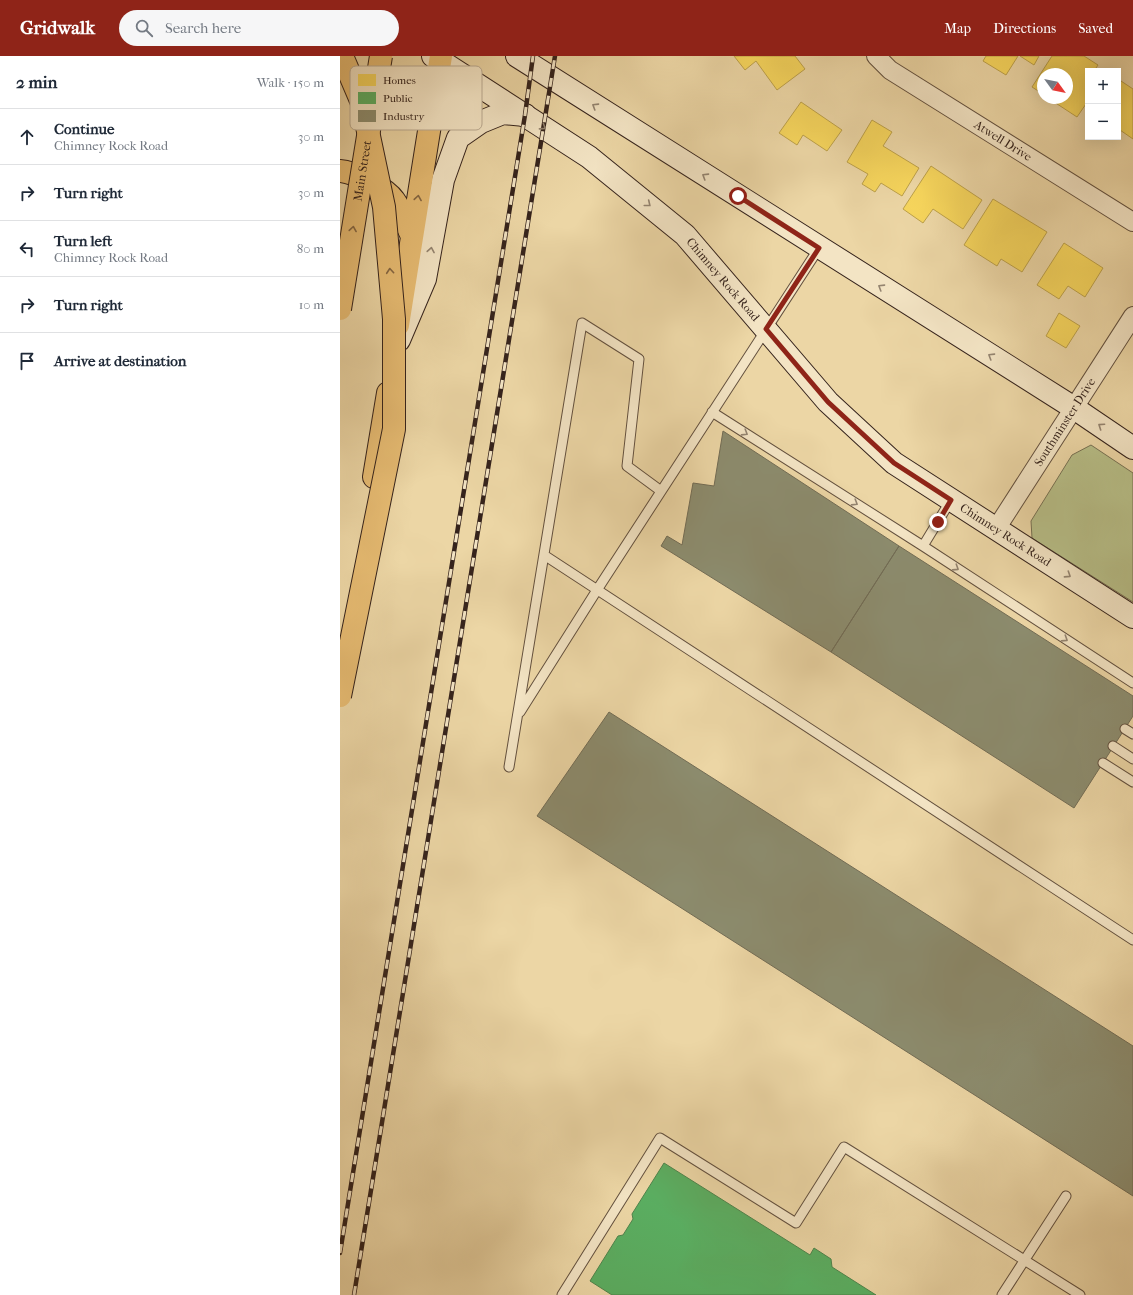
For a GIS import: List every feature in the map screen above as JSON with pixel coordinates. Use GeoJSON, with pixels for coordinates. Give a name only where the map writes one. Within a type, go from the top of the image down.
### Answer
{"type":"FeatureCollection","features":[{"type":"Feature","properties":{"kind":"highway"},"geometry":{"type":"LineString","coordinates":[[342,56],[350,75]]}},
{"type":"Feature","properties":{"kind":"highway","name":"Main Street"},"geometry":{"type":"LineString","coordinates":[[380,66],[382,56]]}},
{"type":"Feature","properties":{"kind":"highway"},"geometry":{"type":"LineString","coordinates":[[340,696],[394,429],[394,319],[384,207],[368,130]]}},
{"type":"Feature","properties":{"kind":"highway","name":"Main Street"},"geometry":{"type":"LineString","coordinates":[[340,309],[370,130]]}},
{"type":"Feature","properties":{"kind":"highway"},"geometry":{"type":"LineString","coordinates":[[340,696],[427,130]]}},
{"type":"Feature","properties":{"kind":"highway"},"geometry":{"type":"LineString","coordinates":[[340,171],[346,171],[372,182],[394,199],[412,236]]}},
{"type":"Feature","properties":{"kind":"main road"},"geometry":{"type":"LineString","coordinates":[[517,56],[1074,408],[1133,448]]}},
{"type":"Feature","properties":{"kind":"main road","name":"Chimney Rock Road"},"geometry":{"type":"LineString","coordinates":[[438,57],[452,66]]}},
{"type":"Feature","properties":{"kind":"main road","name":"Chimney Rock Road"},"geometry":{"type":"LineString","coordinates":[[482,86],[589,157],[685,235],[828,402],[894,463],[1133,617]]}},
{"type":"Feature","properties":{"kind":"main road"},"geometry":{"type":"LineString","coordinates":[[482,122],[503,113],[525,115]]}},
{"type":"Feature","properties":{"kind":"main road"},"geometry":{"type":"LineString","coordinates":[[394,352],[426,279],[444,180],[458,138],[470,130]]}},
{"type":"Feature","properties":{"kind":"street","name":"Atwell Drive"},"geometry":{"type":"LineString","coordinates":[[876,56],[890,70],[1133,222]]}},
{"type":"Feature","properties":{"kind":"street","name":"Southminster Drive"},"geometry":{"type":"LineString","coordinates":[[996,529],[1133,316]]}},
{"type":"Feature","properties":{"kind":"lane"},"geometry":{"type":"LineString","coordinates":[[517,717],[661,490],[819,248]]}},
{"type":"Feature","properties":{"kind":"lane"},"geometry":{"type":"LineString","coordinates":[[509,767],[582,323],[639,359],[627,466],[661,490]]}},
{"type":"Feature","properties":{"kind":"lane"},"geometry":{"type":"LineString","coordinates":[[712,412],[923,546],[1133,684]]}},
{"type":"Feature","properties":{"kind":"lane"},"geometry":{"type":"LineString","coordinates":[[923,546],[951,500]]}},
{"type":"Feature","properties":{"kind":"lane"},"geometry":{"type":"LineString","coordinates":[[544,555],[1133,940]]}},
{"type":"Feature","properties":{"kind":"lane"},"geometry":{"type":"LineString","coordinates":[[1113,746],[1133,759]]}},
{"type":"Feature","properties":{"kind":"lane"},"geometry":{"type":"LineString","coordinates":[[1102,763],[1133,782]]}},
{"type":"Feature","properties":{"kind":"lane"},"geometry":{"type":"LineString","coordinates":[[562,1295],[660,1138],[796,1223],[844,1147],[1080,1295]]}},
{"type":"Feature","properties":{"kind":"lane"},"geometry":{"type":"LineString","coordinates":[[1002,1295],[1066,1196]]}},
{"type":"Feature","properties":{"kind":"green space"},"geometry":{"type":"Polygon","coordinates":[[[1091,445],[1133,473],[1133,602],[1032,538],[1031,521],[1072,455],[1091,445]]]}},
{"type":"Feature","properties":{"kind":"building: Homes"},"geometry":{"type":"Polygon","coordinates":[[[734,56],[795,56],[805,69],[777,90],[756,61],[745,70],[734,56]]]}},
{"type":"Feature","properties":{"kind":"building: Homes"},"geometry":{"type":"Polygon","coordinates":[[[986,56],[1018,56],[1006,75],[983,61],[986,56]]]}},
{"type":"Feature","properties":{"kind":"building: Homes"},"geometry":{"type":"Polygon","coordinates":[[[1020,56],[1039,56],[1034,65],[1020,56]]]}},
{"type":"Feature","properties":{"kind":"building: Homes"},"geometry":{"type":"Polygon","coordinates":[[[1052,56],[1084,56],[1098,65],[1096,68],[1085,68],[1085,105],[1077,117],[1057,104],[1073,104],[1073,68],[1044,68],[1052,56]]]}},
{"type":"Feature","properties":{"kind":"building: Homes"},"geometry":{"type":"Polygon","coordinates":[[[1037,79],[1037,90],[1032,87],[1037,79]]]}},
{"type":"Feature","properties":{"kind":"building: Homes"},"geometry":{"type":"Polygon","coordinates":[[[1121,81],[1133,89],[1133,139],[1121,131],[1121,81]]]}},
{"type":"Feature","properties":{"kind":"building: Homes"},"geometry":{"type":"Polygon","coordinates":[[[801,102],[842,130],[827,151],[803,135],[797,145],[779,133],[801,102]]]}},
{"type":"Feature","properties":{"kind":"building: Homes"},"geometry":{"type":"Polygon","coordinates":[[[872,120],[892,132],[883,146],[919,168],[902,196],[881,183],[875,192],[862,184],[868,174],[847,162],[872,120]]]}},
{"type":"Feature","properties":{"kind":"building: Homes"},"geometry":{"type":"Polygon","coordinates":[[[931,166],[982,200],[963,229],[933,209],[923,223],[903,209],[931,166]]]}},
{"type":"Feature","properties":{"kind":"building: Homes"},"geometry":{"type":"Polygon","coordinates":[[[993,199],[1047,232],[1022,272],[1001,259],[997,266],[964,245],[993,199]]]}},
{"type":"Feature","properties":{"kind":"building: Homes"},"geometry":{"type":"Polygon","coordinates":[[[1064,243],[1103,268],[1085,297],[1068,286],[1059,299],[1037,285],[1064,243]]]}},
{"type":"Feature","properties":{"kind":"building: Homes"},"geometry":{"type":"Polygon","coordinates":[[[1059,313],[1080,326],[1066,348],[1046,336],[1059,313]]]}},
{"type":"Feature","properties":{"kind":"building: Public"},"geometry":{"type":"Polygon","coordinates":[[[664,1163],[810,1255],[814,1248],[831,1259],[832,1267],[876,1295],[612,1295],[590,1281],[618,1236],[623,1235],[633,1219],[632,1214],[664,1163]]]}},
{"type":"Feature","properties":{"kind":"building: Industry"},"geometry":{"type":"Polygon","coordinates":[[[723,431],[899,546],[831,652],[661,546],[667,536],[682,545],[693,483],[714,486],[723,431]]]}},
{"type":"Feature","properties":{"kind":"building: Industry"},"geometry":{"type":"Polygon","coordinates":[[[899,546],[1133,696],[1133,716],[1074,808],[831,652],[899,546]]]}},
{"type":"Feature","properties":{"kind":"building: Industry"},"geometry":{"type":"Polygon","coordinates":[[[609,712],[1133,1046],[1133,1196],[537,816],[609,712]]]}},
{"type":"Feature","properties":{"kind":"railway"},"geometry":{"type":"LineString","coordinates":[[340,1253],[525,115],[533,56]]}},
{"type":"Feature","properties":{"kind":"railway"},"geometry":{"type":"LineString","coordinates":[[354,1295],[555,56]]}},
{"type":"Feature","properties":{"kind":"route"},"geometry":{"type":"LineString","coordinates":[[738,196],[819,248],[766,329],[828,402],[894,463],[951,500],[938,522]]}}]}
